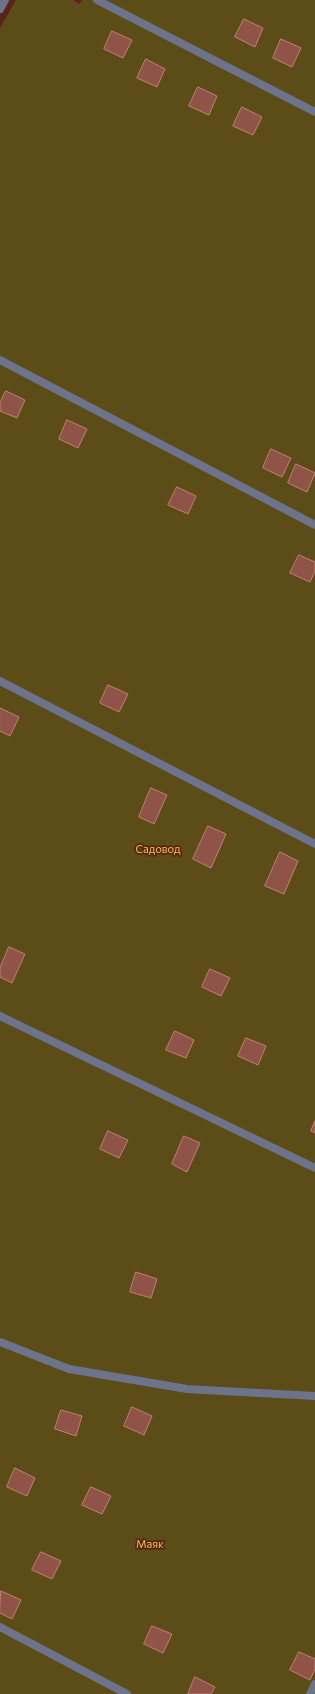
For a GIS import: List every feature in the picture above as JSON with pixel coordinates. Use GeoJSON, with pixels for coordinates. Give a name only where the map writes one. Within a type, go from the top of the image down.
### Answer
{"type":"FeatureCollection","features":[{"type":"Feature","properties":{"kind":"street"},"geometry":{"type":"LineString","coordinates":[[0,9],[6,0]]}},
{"type":"Feature","properties":{"kind":"street"},"geometry":{"type":"LineString","coordinates":[[97,0],[315,112]]}},
{"type":"Feature","properties":{"kind":"street"},"geometry":{"type":"LineString","coordinates":[[0,360],[315,525]]}},
{"type":"Feature","properties":{"kind":"street"},"geometry":{"type":"LineString","coordinates":[[0,681],[315,844]]}},
{"type":"Feature","properties":{"kind":"street"},"geometry":{"type":"LineString","coordinates":[[0,1016],[315,1168]]}},
{"type":"Feature","properties":{"kind":"street"},"geometry":{"type":"LineString","coordinates":[[0,1342],[69,1369],[85,1372],[187,1389],[315,1396]]}},
{"type":"Feature","properties":{"kind":"street"},"geometry":{"type":"LineString","coordinates":[[0,1627],[127,1694]]}},
{"type":"Feature","properties":{"kind":"street"},"geometry":{"type":"LineString","coordinates":[[310,1694],[315,1684]]}},
{"type":"Feature","properties":{"kind":"green space","name":"Садовод"},"geometry":{"type":"Polygon","coordinates":[[[16,0],[73,0],[79,4],[82,0],[315,0],[315,1694],[0,1694],[0,28],[16,0]]]}},
{"type":"Feature","properties":{"kind":"building"},"geometry":{"type":"Polygon","coordinates":[[[244,19],[263,28],[255,47],[235,37],[244,19]]]}},
{"type":"Feature","properties":{"kind":"building"},"geometry":{"type":"Polygon","coordinates":[[[112,31],[132,40],[123,58],[104,49],[112,31]]]}},
{"type":"Feature","properties":{"kind":"building"},"geometry":{"type":"Polygon","coordinates":[[[281,39],[301,48],[292,67],[273,58],[281,39]]]}},
{"type":"Feature","properties":{"kind":"building"},"geometry":{"type":"Polygon","coordinates":[[[146,59],[165,69],[157,87],[137,78],[146,59]]]}},
{"type":"Feature","properties":{"kind":"building"},"geometry":{"type":"Polygon","coordinates":[[[198,87],[217,96],[209,115],[189,106],[198,87]]]}},
{"type":"Feature","properties":{"kind":"building"},"geometry":{"type":"Polygon","coordinates":[[[242,107],[262,117],[253,135],[233,126],[242,107]]]}},
{"type":"Feature","properties":{"kind":"building"},"geometry":{"type":"Polygon","coordinates":[[[6,391],[25,400],[17,418],[0,411],[0,403],[6,391]]]}},
{"type":"Feature","properties":{"kind":"building"},"geometry":{"type":"Polygon","coordinates":[[[67,420],[87,429],[78,448],[59,439],[67,420]]]}},
{"type":"Feature","properties":{"kind":"building"},"geometry":{"type":"Polygon","coordinates":[[[271,449],[291,458],[282,477],[263,468],[271,449]]]}},
{"type":"Feature","properties":{"kind":"building"},"geometry":{"type":"Polygon","coordinates":[[[296,464],[315,473],[307,492],[288,483],[296,464]]]}},
{"type":"Feature","properties":{"kind":"building"},"geometry":{"type":"Polygon","coordinates":[[[177,487],[196,496],[188,514],[168,505],[177,487]]]}},
{"type":"Feature","properties":{"kind":"building"},"geometry":{"type":"Polygon","coordinates":[[[299,555],[315,562],[315,571],[310,582],[290,573],[299,555]]]}},
{"type":"Feature","properties":{"kind":"building"},"geometry":{"type":"Polygon","coordinates":[[[108,685],[128,694],[119,712],[100,703],[108,685]]]}},
{"type":"Feature","properties":{"kind":"building"},"geometry":{"type":"Polygon","coordinates":[[[0,708],[19,717],[10,736],[0,731],[0,708]]]}},
{"type":"Feature","properties":{"kind":"building"},"geometry":{"type":"Polygon","coordinates":[[[151,788],[167,795],[154,824],[139,817],[151,788]]]}},
{"type":"Feature","properties":{"kind":"building"},"geometry":{"type":"Polygon","coordinates":[[[208,826],[226,834],[211,868],[193,859],[208,826]]]}},
{"type":"Feature","properties":{"kind":"building"},"geometry":{"type":"Polygon","coordinates":[[[280,852],[298,861],[284,894],[265,886],[280,852]]]}},
{"type":"Feature","properties":{"kind":"building"},"geometry":{"type":"Polygon","coordinates":[[[9,947],[25,954],[12,983],[0,977],[0,968],[9,947]]]}},
{"type":"Feature","properties":{"kind":"building"},"geometry":{"type":"Polygon","coordinates":[[[210,969],[230,978],[221,996],[202,987],[210,969]]]}},
{"type":"Feature","properties":{"kind":"building"},"geometry":{"type":"Polygon","coordinates":[[[175,1031],[194,1040],[186,1058],[166,1050],[175,1031]]]}},
{"type":"Feature","properties":{"kind":"building"},"geometry":{"type":"Polygon","coordinates":[[[246,1038],[266,1046],[258,1065],[238,1056],[246,1038]]]}},
{"type":"Feature","properties":{"kind":"building"},"geometry":{"type":"Polygon","coordinates":[[[315,1121],[315,1133],[311,1131],[315,1121]]]}},
{"type":"Feature","properties":{"kind":"building"},"geometry":{"type":"Polygon","coordinates":[[[108,1131],[128,1140],[119,1158],[100,1149],[108,1131]]]}},
{"type":"Feature","properties":{"kind":"building"},"geometry":{"type":"Polygon","coordinates":[[[184,1136],[200,1143],[187,1172],[172,1164],[184,1136]]]}},
{"type":"Feature","properties":{"kind":"building"},"geometry":{"type":"Polygon","coordinates":[[[136,1272],[157,1279],[151,1298],[130,1292],[136,1272]]]}},
{"type":"Feature","properties":{"kind":"building"},"geometry":{"type":"Polygon","coordinates":[[[132,1407],[152,1416],[144,1435],[124,1426],[132,1407]]]}},
{"type":"Feature","properties":{"kind":"building"},"geometry":{"type":"Polygon","coordinates":[[[61,1410],[82,1416],[76,1436],[55,1429],[61,1410]]]}},
{"type":"Feature","properties":{"kind":"building"},"geometry":{"type":"Polygon","coordinates":[[[15,1468],[35,1478],[27,1496],[7,1487],[15,1468]]]}},
{"type":"Feature","properties":{"kind":"building"},"geometry":{"type":"Polygon","coordinates":[[[91,1487],[111,1496],[102,1514],[82,1505],[91,1487]]]}},
{"type":"Feature","properties":{"kind":"building"},"geometry":{"type":"Polygon","coordinates":[[[41,1552],[61,1561],[52,1579],[32,1570],[41,1552]]]}},
{"type":"Feature","properties":{"kind":"building"},"geometry":{"type":"Polygon","coordinates":[[[1,1591],[21,1600],[12,1619],[0,1613],[1,1591]]]}},
{"type":"Feature","properties":{"kind":"building"},"geometry":{"type":"Polygon","coordinates":[[[152,1626],[172,1634],[163,1653],[144,1644],[152,1626]]]}},
{"type":"Feature","properties":{"kind":"building"},"geometry":{"type":"Polygon","coordinates":[[[299,1652],[315,1659],[315,1669],[310,1680],[290,1670],[299,1652]]]}},
{"type":"Feature","properties":{"kind":"building"},"geometry":{"type":"Polygon","coordinates":[[[195,1677],[215,1687],[211,1694],[188,1694],[195,1677]]]}},
{"type":"Feature","properties":{"kind":"park label","name":"Маяк"},"geometry":{"type":"Point","coordinates":[150,1544]}}]}
